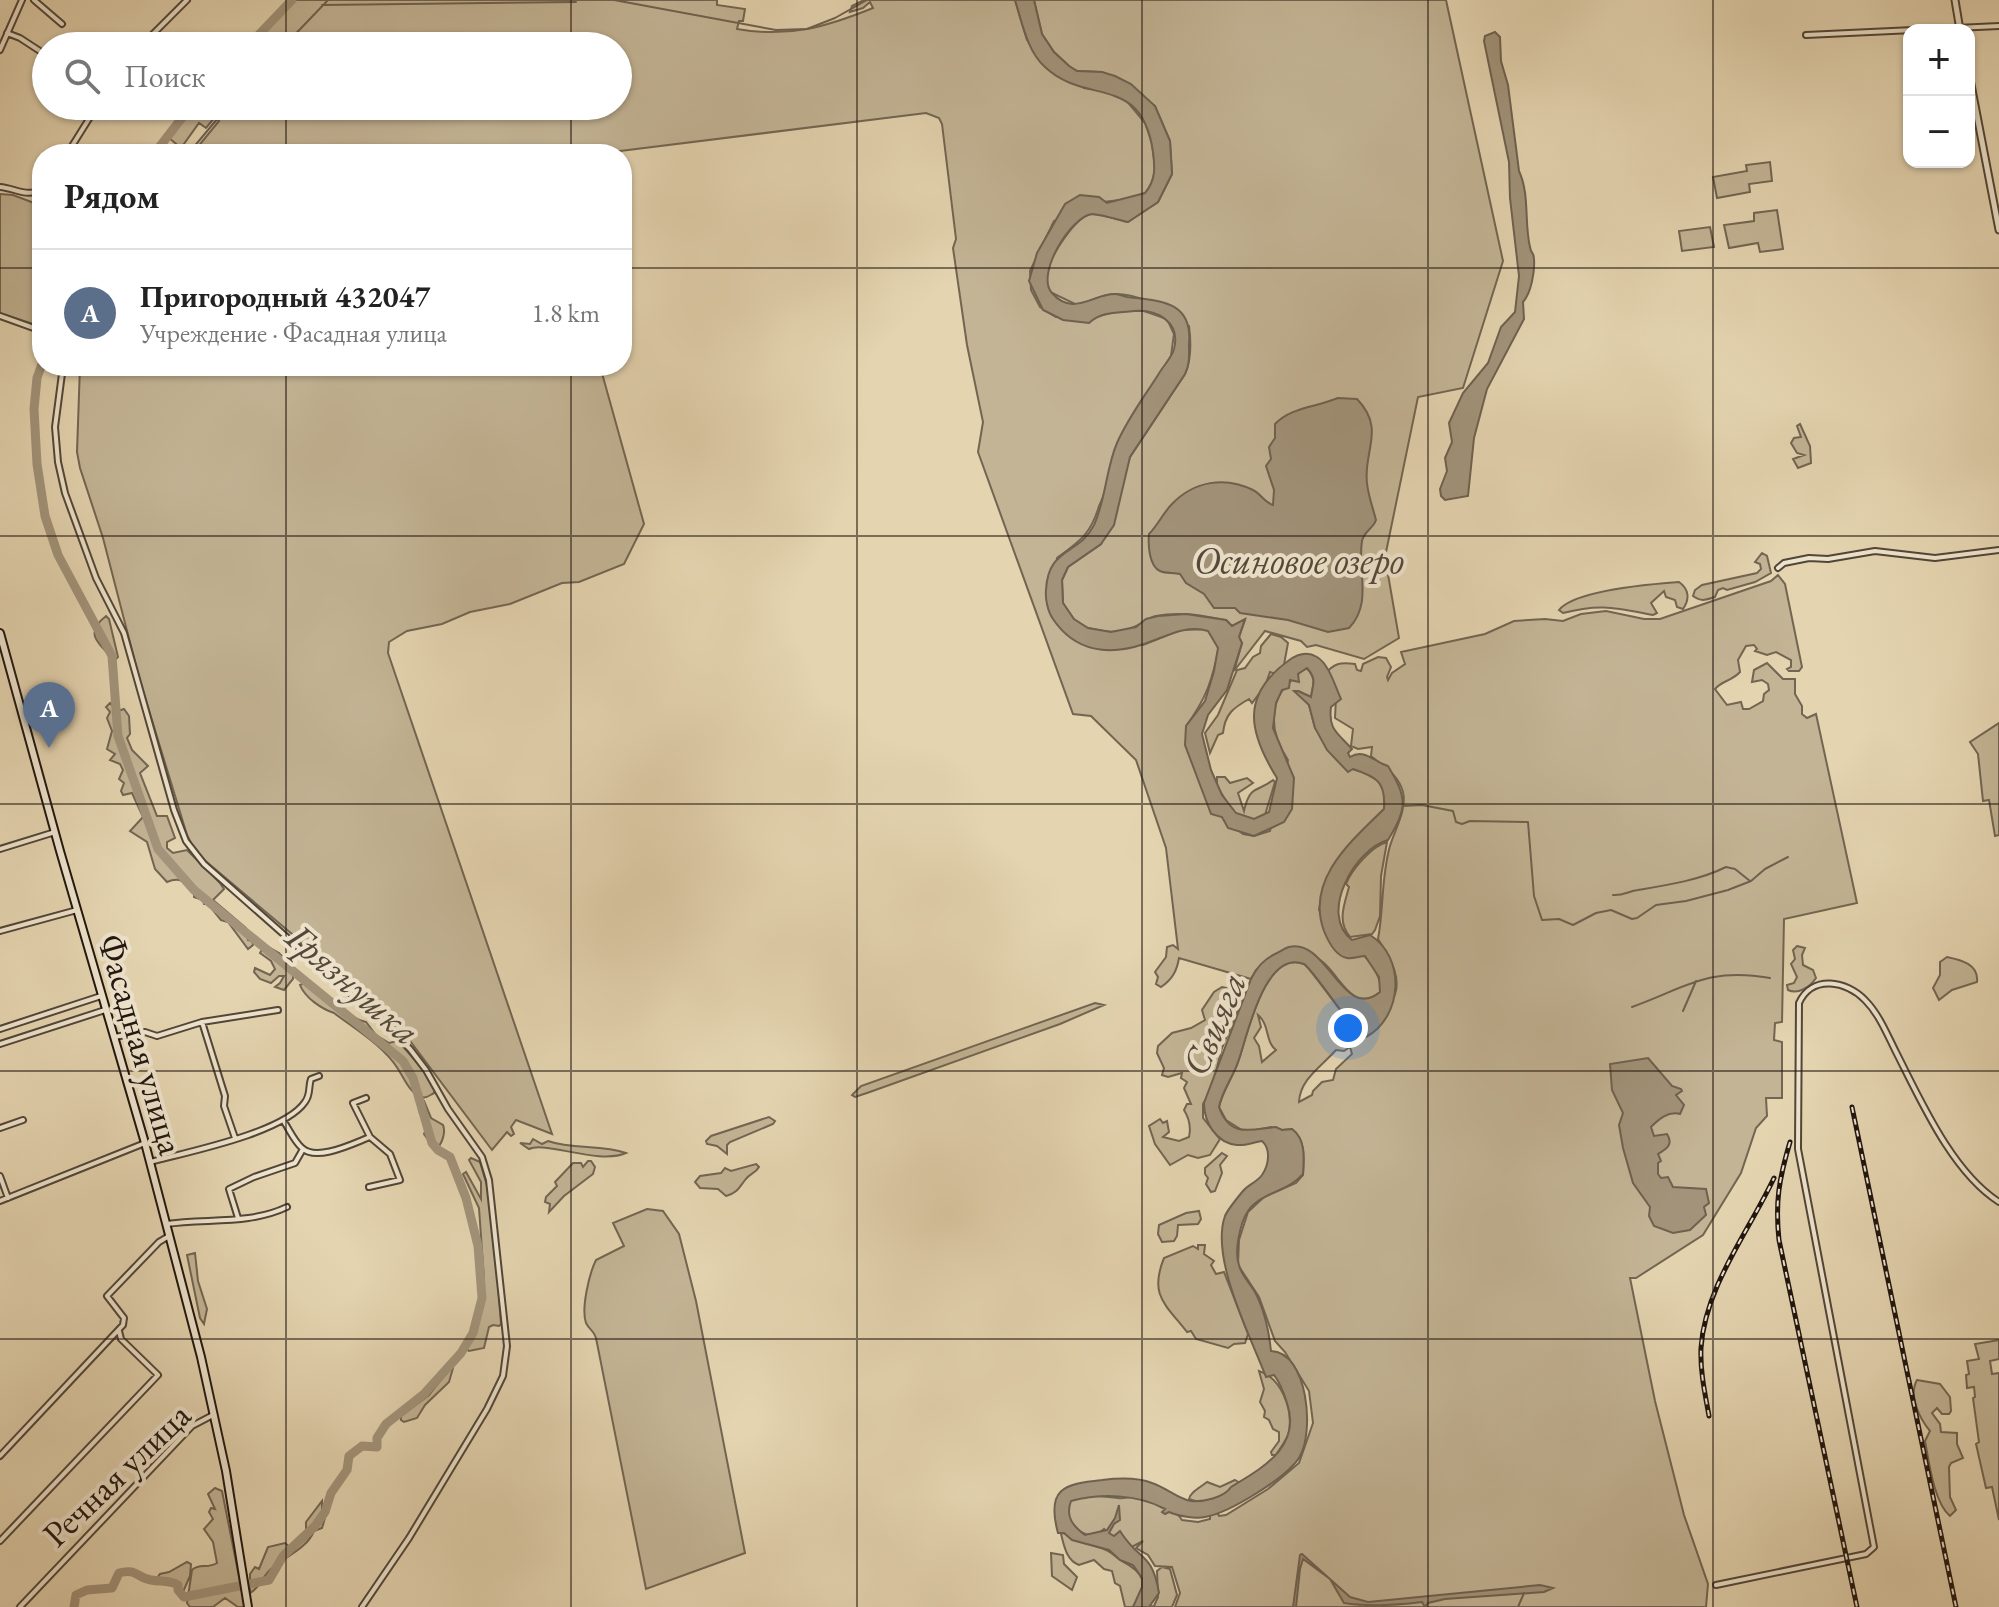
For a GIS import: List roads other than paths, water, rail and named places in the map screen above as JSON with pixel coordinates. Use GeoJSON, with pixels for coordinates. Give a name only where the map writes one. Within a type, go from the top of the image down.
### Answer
{"type":"FeatureCollection","features":[{"type":"Feature","properties":{"kind":"main road","name":"Фасадная улица"},"geometry":{"type":"LineString","coordinates":[[0,633],[145,1143],[215,1414],[248,1603]]}},
{"type":"Feature","properties":{"kind":"street"},"geometry":{"type":"LineString","coordinates":[[0,50],[22,0]]}},
{"type":"Feature","properties":{"kind":"street"},"geometry":{"type":"LineString","coordinates":[[34,0],[62,24]]}},
{"type":"Feature","properties":{"kind":"street"},"geometry":{"type":"LineString","coordinates":[[155,32],[187,0]]}},
{"type":"Feature","properties":{"kind":"street"},"geometry":{"type":"LineString","coordinates":[[1955,0],[1959,24]]}},
{"type":"Feature","properties":{"kind":"street"},"geometry":{"type":"LineString","coordinates":[[1975,27],[1999,26]]}},
{"type":"Feature","properties":{"kind":"street"},"geometry":{"type":"LineString","coordinates":[[1806,35],[1903,31]]}},
{"type":"Feature","properties":{"kind":"street"},"geometry":{"type":"LineString","coordinates":[[7,33],[32,46]]}},
{"type":"Feature","properties":{"kind":"street"},"geometry":{"type":"LineString","coordinates":[[1973,96],[1999,230]]}},
{"type":"Feature","properties":{"kind":"street"},"geometry":{"type":"LineString","coordinates":[[73,144],[88,120]]}},
{"type":"Feature","properties":{"kind":"street"},"geometry":{"type":"LineString","coordinates":[[0,187],[32,194]]}},
{"type":"Feature","properties":{"kind":"street"},"geometry":{"type":"LineString","coordinates":[[0,316],[32,327]]}},
{"type":"Feature","properties":{"kind":"street"},"geometry":{"type":"LineString","coordinates":[[62,376],[55,427],[65,493],[96,578],[124,633],[174,810],[186,841],[204,864],[410,1049],[482,1157],[489,1180],[507,1346],[503,1376],[487,1409],[417,1526],[362,1607]]}},
{"type":"Feature","properties":{"kind":"street"},"geometry":{"type":"LineString","coordinates":[[1778,568],[1784,563],[1809,558],[1828,559],[1875,551],[1935,558],[1999,550]]}},
{"type":"Feature","properties":{"kind":"street"},"geometry":{"type":"LineString","coordinates":[[0,849],[55,832]]}},
{"type":"Feature","properties":{"kind":"street"},"geometry":{"type":"LineString","coordinates":[[0,931],[77,910]]}},
{"type":"Feature","properties":{"kind":"street"},"geometry":{"type":"LineString","coordinates":[[1716,1585],[1866,1554],[1874,1547],[1798,1149],[1799,1003],[1806,992],[1821,984],[1841,984],[1867,1002],[1960,1163],[1985,1193],[1999,1202]]}},
{"type":"Feature","properties":{"kind":"street"},"geometry":{"type":"LineString","coordinates":[[0,1029],[101,996]]}},
{"type":"Feature","properties":{"kind":"street"},"geometry":{"type":"LineString","coordinates":[[0,1044],[105,1010]]}},
{"type":"Feature","properties":{"kind":"street"},"geometry":{"type":"LineString","coordinates":[[114,1037],[145,1032],[157,1036],[202,1022],[278,1010]]}},
{"type":"Feature","properties":{"kind":"street"},"geometry":{"type":"LineString","coordinates":[[202,1022],[235,1138]]}},
{"type":"Feature","properties":{"kind":"street"},"geometry":{"type":"LineString","coordinates":[[150,1162],[235,1138],[283,1120],[304,1105],[310,1092],[311,1079],[319,1076]]}},
{"type":"Feature","properties":{"kind":"street"},"geometry":{"type":"LineString","coordinates":[[366,1098],[353,1103],[370,1137],[390,1154],[400,1180],[369,1187]]}},
{"type":"Feature","properties":{"kind":"street"},"geometry":{"type":"LineString","coordinates":[[0,1128],[23,1120]]}},
{"type":"Feature","properties":{"kind":"street"},"geometry":{"type":"LineString","coordinates":[[283,1120],[303,1149],[311,1152],[332,1151],[370,1137]]}},
{"type":"Feature","properties":{"kind":"street"},"geometry":{"type":"LineString","coordinates":[[0,1201],[145,1143]]}},
{"type":"Feature","properties":{"kind":"street"},"geometry":{"type":"LineString","coordinates":[[238,1219],[229,1189],[295,1163],[303,1149]]}},
{"type":"Feature","properties":{"kind":"street"},"geometry":{"type":"LineString","coordinates":[[0,1176],[8,1198]]}},
{"type":"Feature","properties":{"kind":"street"},"geometry":{"type":"LineString","coordinates":[[166,1224],[222,1222],[271,1215],[287,1207]]}},
{"type":"Feature","properties":{"kind":"street"},"geometry":{"type":"LineString","coordinates":[[0,1456],[123,1325],[124,1318],[107,1296],[159,1242],[169,1236]]}},
{"type":"Feature","properties":{"kind":"street"},"geometry":{"type":"LineString","coordinates":[[0,1541],[158,1375],[121,1339],[119,1329]]}},
{"type":"Feature","properties":{"kind":"street","name":"Речная улица"},"geometry":{"type":"LineString","coordinates":[[20,1607],[192,1426],[215,1414]]}},
{"type":"Feature","properties":{"kind":"water","name":"Свияга"},"geometry":{"type":"Polygon","coordinates":[[[1015,0],[1034,0],[1042,34],[1054,52],[1069,66],[1077,71],[1102,72],[1131,84],[1155,106],[1170,141],[1172,174],[1158,202],[1128,222],[1092,214],[1074,225],[1058,248],[1048,273],[1052,293],[1060,300],[1075,304],[1115,294],[1162,302],[1180,311],[1189,330],[1189,359],[1185,374],[1130,457],[1114,525],[1101,544],[1068,567],[1062,580],[1063,603],[1074,619],[1088,628],[1111,632],[1136,627],[1146,619],[1158,616],[1186,614],[1226,620],[1232,626],[1245,619],[1239,637],[1242,643],[1227,690],[1208,715],[1202,734],[1211,770],[1222,795],[1236,813],[1254,819],[1269,812],[1277,778],[1260,746],[1254,716],[1256,702],[1273,674],[1291,659],[1306,654],[1321,660],[1334,682],[1341,699],[1331,707],[1331,721],[1335,731],[1352,749],[1348,753],[1350,757],[1365,755],[1388,766],[1399,786],[1403,803],[1388,840],[1376,846],[1353,869],[1340,899],[1342,929],[1352,940],[1370,935],[1390,957],[1395,987],[1387,1016],[1366,1037],[1360,1036],[1308,967],[1290,963],[1278,970],[1259,998],[1219,1107],[1229,1124],[1236,1128],[1292,1129],[1302,1144],[1303,1174],[1290,1185],[1253,1205],[1240,1230],[1237,1253],[1240,1269],[1261,1306],[1271,1351],[1283,1355],[1300,1379],[1305,1396],[1307,1431],[1299,1458],[1256,1494],[1205,1517],[1165,1514],[1162,1512],[1165,1509],[1131,1498],[1107,1496],[1071,1501],[1071,1521],[1085,1535],[1107,1530],[1119,1505],[1120,1520],[1109,1533],[1114,1536],[1120,1531],[1153,1570],[1159,1593],[1149,1607],[1133,1607],[1142,1587],[1142,1578],[1133,1565],[1120,1560],[1109,1550],[1058,1533],[1054,1507],[1056,1498],[1068,1487],[1077,1484],[1127,1478],[1152,1483],[1187,1500],[1207,1500],[1223,1494],[1266,1464],[1284,1444],[1290,1418],[1286,1399],[1274,1375],[1266,1377],[1234,1296],[1223,1253],[1225,1216],[1243,1191],[1262,1175],[1267,1162],[1267,1148],[1262,1141],[1240,1145],[1217,1136],[1206,1117],[1204,1103],[1251,979],[1268,958],[1289,947],[1302,947],[1314,954],[1356,997],[1367,999],[1380,992],[1379,977],[1365,956],[1347,958],[1333,948],[1324,931],[1320,912],[1321,895],[1334,863],[1384,809],[1384,800],[1381,787],[1374,778],[1353,769],[1348,772],[1327,750],[1315,728],[1309,705],[1294,691],[1311,697],[1313,679],[1307,668],[1298,674],[1299,682],[1290,680],[1289,688],[1282,690],[1276,703],[1273,728],[1294,778],[1292,809],[1284,822],[1254,836],[1228,828],[1222,817],[1211,814],[1185,745],[1186,726],[1205,701],[1214,671],[1218,648],[1208,631],[1183,630],[1131,648],[1106,650],[1082,645],[1072,639],[1050,613],[1046,590],[1052,566],[1088,535],[1094,525],[1117,443],[1171,356],[1175,340],[1174,331],[1165,319],[1151,312],[1110,313],[1089,323],[1063,320],[1043,310],[1029,281],[1037,253],[1065,204],[1080,195],[1099,197],[1107,203],[1145,193],[1153,178],[1154,163],[1147,127],[1137,111],[1110,94],[1061,79],[1045,67],[1026,36],[1015,0]]]}},
{"type":"Feature","properties":{"kind":"water"},"geometry":{"type":"Polygon","coordinates":[[[1495,32],[1500,37],[1501,61],[1508,85],[1534,270],[1523,302],[1524,319],[1487,389],[1474,438],[1468,496],[1445,500],[1440,489],[1447,471],[1445,458],[1452,442],[1449,423],[1463,393],[1488,363],[1501,327],[1515,312],[1519,276],[1509,162],[1484,41],[1485,36],[1495,32]]]}},
{"type":"Feature","properties":{"kind":"water","name":"Осиновое озеро"},"geometry":{"type":"Polygon","coordinates":[[[1338,398],[1357,399],[1366,410],[1372,430],[1367,483],[1376,520],[1362,541],[1362,597],[1356,618],[1349,628],[1328,632],[1288,620],[1240,613],[1235,608],[1214,608],[1204,594],[1186,583],[1180,574],[1162,572],[1156,568],[1150,555],[1149,534],[1172,504],[1190,490],[1221,482],[1253,490],[1273,505],[1274,490],[1266,466],[1271,459],[1269,447],[1275,438],[1275,424],[1296,411],[1338,398]]]}},
{"type":"Feature","properties":{"kind":"water"},"geometry":{"type":"Polygon","coordinates":[[[1648,1058],[1672,1086],[1681,1089],[1676,1095],[1684,1105],[1680,1114],[1668,1115],[1651,1127],[1654,1136],[1667,1134],[1670,1141],[1658,1154],[1661,1161],[1658,1163],[1658,1174],[1661,1178],[1668,1177],[1673,1187],[1706,1189],[1709,1203],[1704,1207],[1706,1215],[1690,1230],[1673,1233],[1654,1226],[1649,1216],[1650,1207],[1633,1183],[1623,1148],[1619,1125],[1623,1113],[1612,1090],[1610,1064],[1648,1058]]]}},
{"type":"Feature","properties":{"kind":"water"},"geometry":{"type":"Polygon","coordinates":[[[1300,1555],[1329,1579],[1303,1559],[1296,1607],[1293,1607],[1300,1555]]]}},
{"type":"Feature","properties":{"kind":"water"},"geometry":{"type":"Polygon","coordinates":[[[1330,1579],[1350,1597],[1368,1602],[1540,1585],[1553,1588],[1544,1592],[1445,1599],[1428,1603],[1425,1607],[1422,1602],[1363,1605],[1344,1603],[1330,1579]]]}},
{"type":"Feature","properties":{"kind":"waterway","name":"Грязнушка"},"geometry":{"type":"LineString","coordinates":[[261,32],[292,0]]}},
{"type":"Feature","properties":{"kind":"waterway"},"geometry":{"type":"LineString","coordinates":[[297,32],[328,0]]}},
{"type":"Feature","properties":{"kind":"waterway"},"geometry":{"type":"LineString","coordinates":[[614,0],[776,30],[807,29],[867,0]]}},
{"type":"Feature","properties":{"kind":"waterway"},"geometry":{"type":"LineString","coordinates":[[322,5],[576,2]]}},
{"type":"Feature","properties":{"kind":"waterway","name":"Грязнушка"},"geometry":{"type":"LineString","coordinates":[[162,144],[180,120]]}},
{"type":"Feature","properties":{"kind":"waterway"},"geometry":{"type":"LineString","coordinates":[[196,144],[216,120]]}},
{"type":"Feature","properties":{"kind":"waterway","name":"Грязнушка"},"geometry":{"type":"LineString","coordinates":[[38,376],[34,409],[37,464],[45,516],[58,555],[112,656],[118,736],[158,849],[194,890],[403,1061],[413,1078],[432,1143],[450,1157],[466,1198],[478,1246],[482,1298],[473,1333],[461,1353],[424,1394],[386,1424],[377,1438],[377,1447],[362,1446],[349,1456],[347,1470],[331,1493],[325,1512],[315,1526],[283,1556],[269,1580],[184,1597],[175,1583],[125,1572],[119,1573],[112,1588],[87,1590],[76,1595],[74,1607]]}},
{"type":"Feature","properties":{"kind":"waterway"},"geometry":{"type":"LineString","coordinates":[[1403,806],[1422,805],[1453,811],[1456,822],[1462,824],[1470,821],[1528,822],[1534,896],[1542,920],[1559,919],[1573,925],[1596,913],[1611,910],[1632,919],[1637,918],[1656,905],[1728,890],[1751,881],[1765,869],[1788,857]]}},
{"type":"Feature","properties":{"kind":"waterway"},"geometry":{"type":"LineString","coordinates":[[1613,895],[1684,882],[1726,867],[1735,869],[1750,881]]}},
{"type":"Feature","properties":{"kind":"waterway"},"geometry":{"type":"LineString","coordinates":[[1632,1007],[1714,977],[1749,975],[1770,978]]}},
{"type":"Feature","properties":{"kind":"waterway"},"geometry":{"type":"LineString","coordinates":[[1683,1011],[1696,981]]}},
{"type":"Feature","properties":{"kind":"waterway"},"geometry":{"type":"LineString","coordinates":[[1518,1607],[1524,1593]]}},
{"type":"Feature","properties":{"kind":"railway"},"geometry":{"type":"LineString","coordinates":[[1852,1107],[1956,1607]]}},
{"type":"Feature","properties":{"kind":"railway"},"geometry":{"type":"LineString","coordinates":[[1790,1142],[1779,1191],[1779,1240],[1857,1607]]}},
{"type":"Feature","properties":{"kind":"railway"},"geometry":{"type":"LineString","coordinates":[[1709,1416],[1701,1348],[1710,1303],[1774,1178]]}},
{"type":"Feature","properties":{"kind":"place","name":"Пригородный 432047"},"geometry":{"type":"Point","coordinates":[49,748]}}]}
